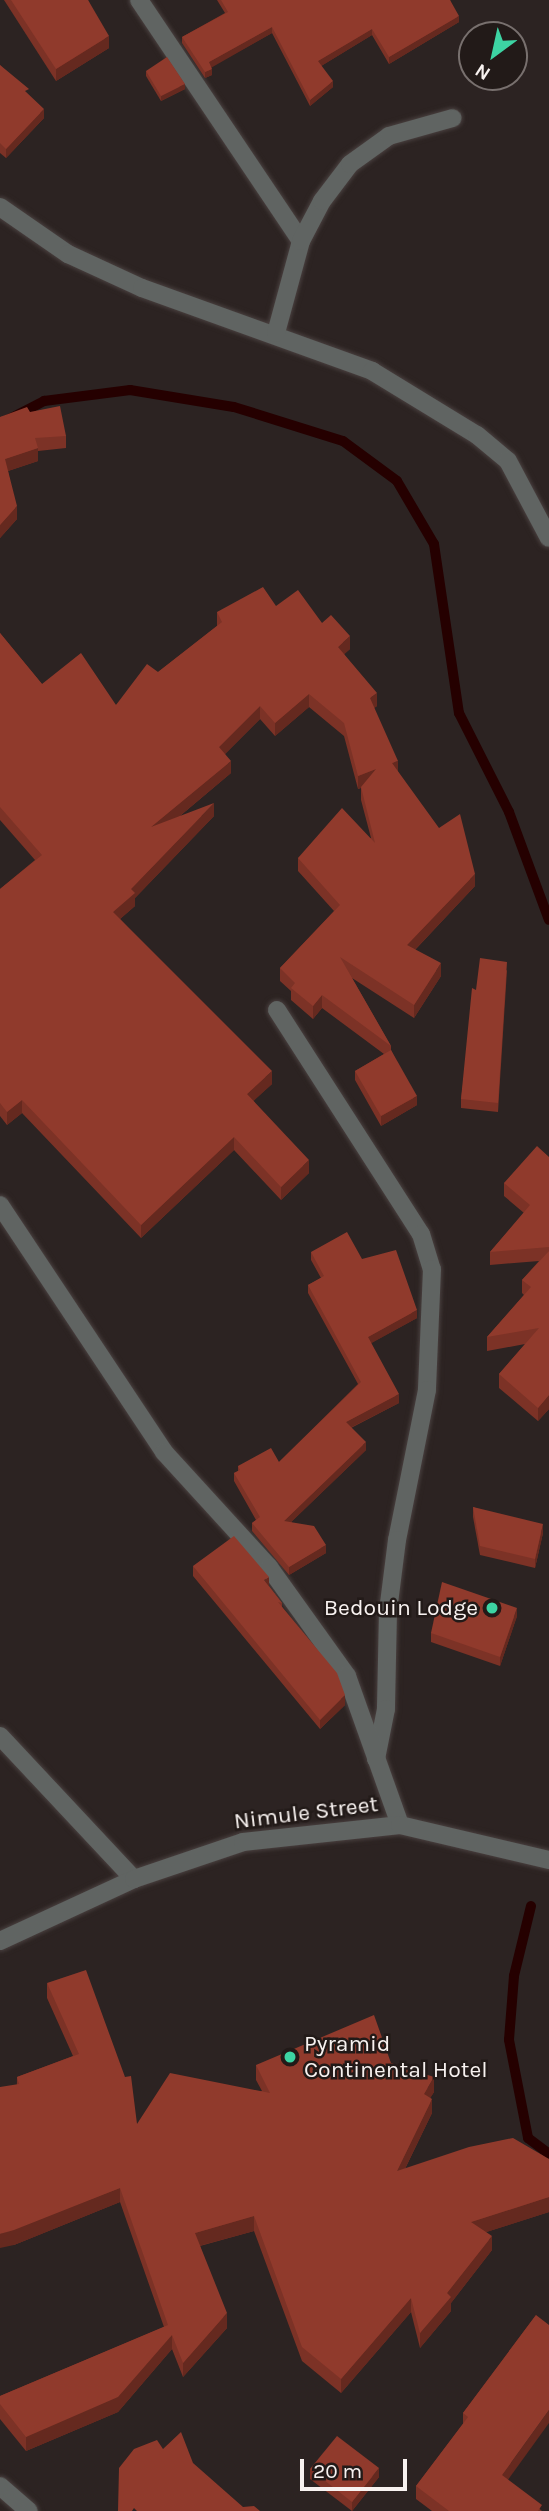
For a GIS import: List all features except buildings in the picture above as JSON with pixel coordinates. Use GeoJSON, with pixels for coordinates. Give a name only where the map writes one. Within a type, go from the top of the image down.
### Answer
{"type":"FeatureCollection","features":[{"type":"Feature","properties":{"kind":"street"},"geometry":{"type":"LineString","coordinates":[[139,0],[301,241]]}},
{"type":"Feature","properties":{"kind":"street"},"geometry":{"type":"LineString","coordinates":[[276,333],[301,241],[322,201],[350,164],[388,136],[453,118]]}},
{"type":"Feature","properties":{"kind":"street"},"geometry":{"type":"LineString","coordinates":[[0,207],[68,254],[142,288],[276,333],[372,370],[477,435],[508,461],[549,538]]}},
{"type":"Feature","properties":{"kind":"street"},"geometry":{"type":"LineString","coordinates":[[276,1010],[421,1234],[432,1269],[427,1390],[397,1540],[388,1611],[386,1709],[376,1759]]}},
{"type":"Feature","properties":{"kind":"street"},"geometry":{"type":"LineString","coordinates":[[0,1205],[164,1452],[269,1567],[347,1676],[400,1825]]}},
{"type":"Feature","properties":{"kind":"street"},"geometry":{"type":"LineString","coordinates":[[0,1736],[134,1879]]}},
{"type":"Feature","properties":{"kind":"street","name":"Nimule Street"},"geometry":{"type":"LineString","coordinates":[[0,1941],[134,1879],[243,1842],[400,1825],[549,1860]]}},
{"type":"Feature","properties":{"kind":"street"},"geometry":{"type":"LineString","coordinates":[[0,2486],[29,2511]]}},
{"type":"Feature","properties":{"kind":"waterway"},"geometry":{"type":"LineString","coordinates":[[0,424],[44,401],[130,390],[234,407],[343,441],[397,481],[434,544],[459,713],[509,812],[549,920]]}},
{"type":"Feature","properties":{"kind":"waterway"},"geometry":{"type":"LineString","coordinates":[[531,1906],[514,1976],[509,2040],[528,2138],[549,2154]]}},
{"type":"Feature","properties":{"kind":"place","name":"Bedouin Lodge"},"geometry":{"type":"Point","coordinates":[492,1608]}},
{"type":"Feature","properties":{"kind":"place","name":"Pyramid Continental Hotel"},"geometry":{"type":"Point","coordinates":[290,2057]}}]}
